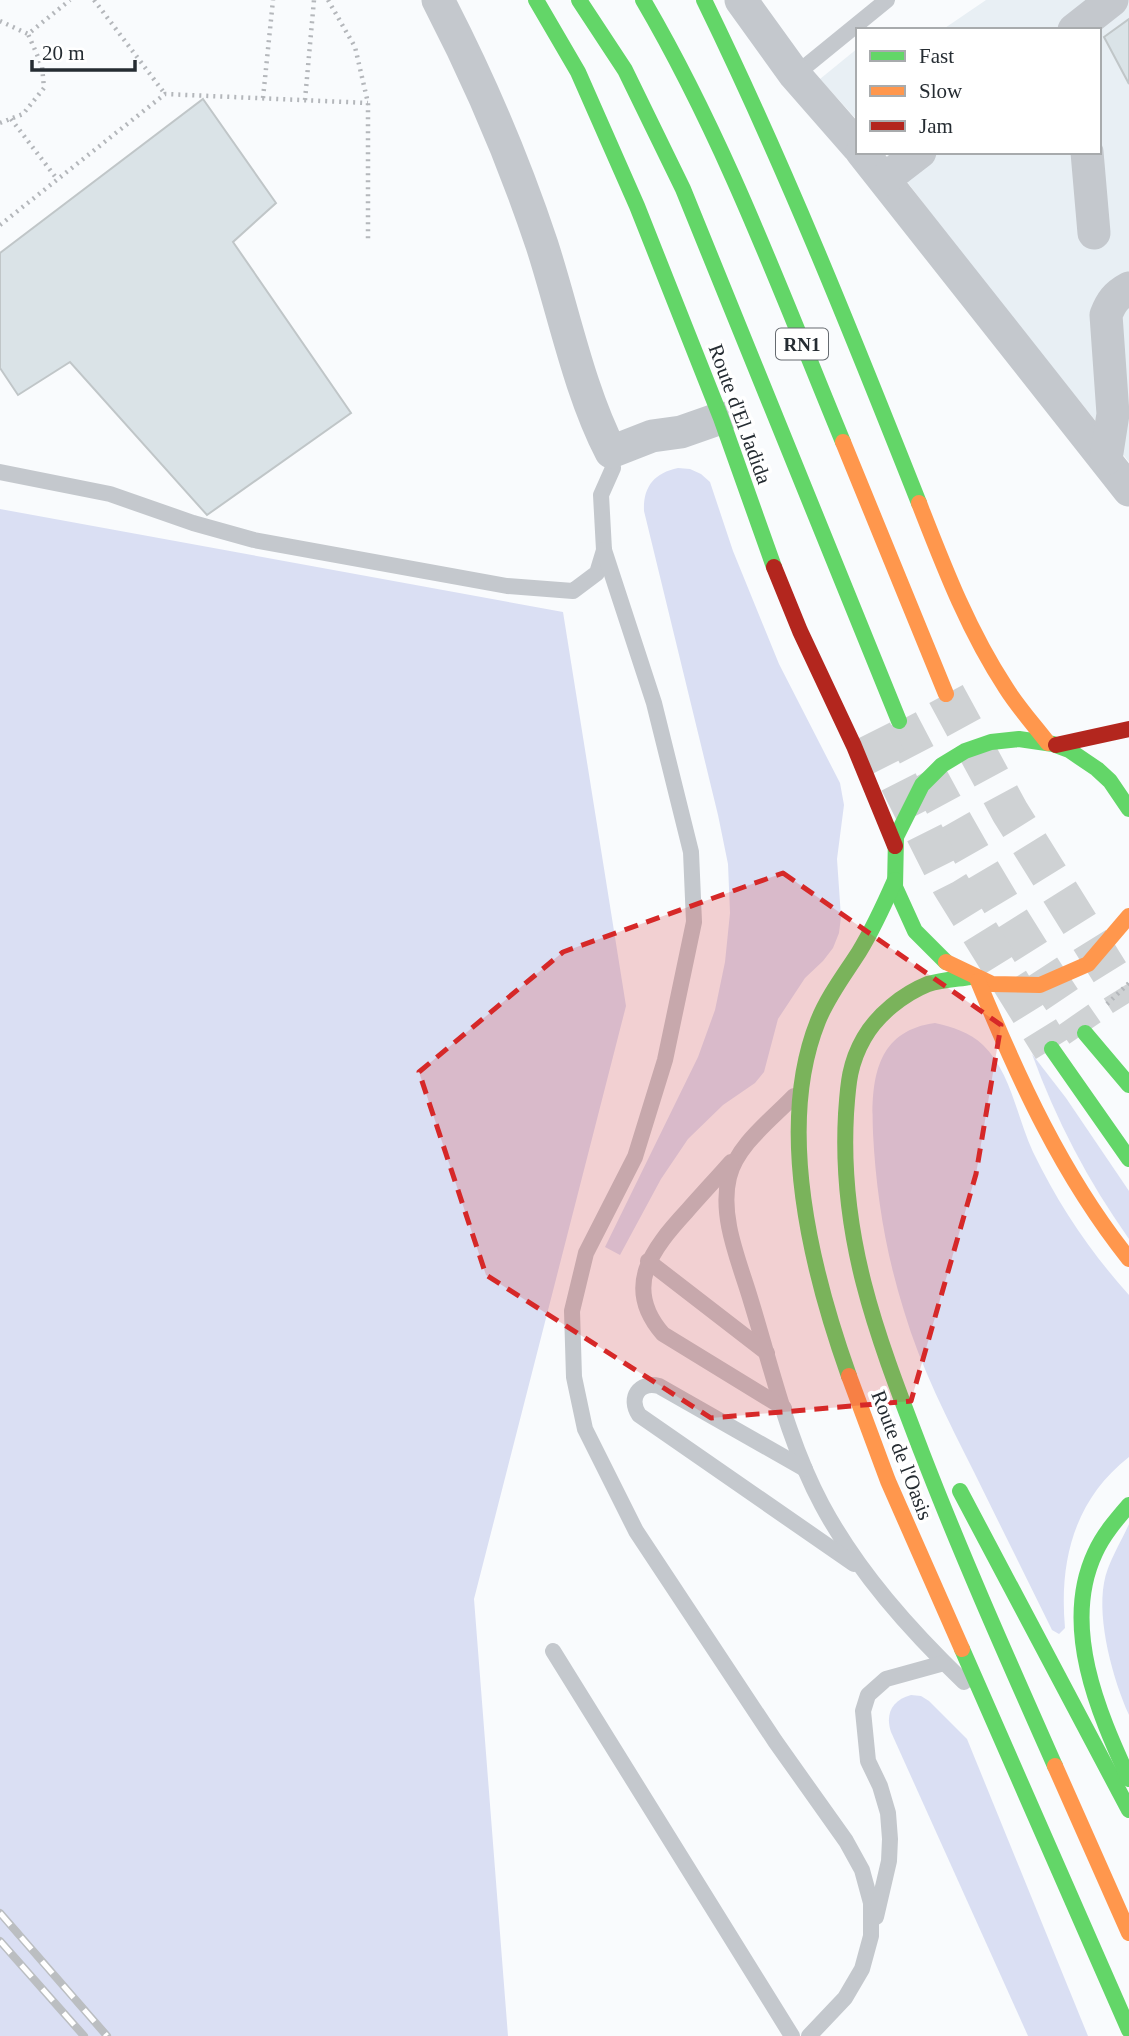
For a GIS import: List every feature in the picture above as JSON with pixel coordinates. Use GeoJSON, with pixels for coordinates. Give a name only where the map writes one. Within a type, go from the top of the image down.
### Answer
{"type":"FeatureCollection","features":[{"type":"Feature","properties":{"kind":"main road","name":"Route d'El Jadida"},"geometry":{"type":"LineString","coordinates":[[536,0],[584,84],[637,206],[721,418],[765,543],[800,631],[854,746],[895,846]]}},
{"type":"Feature","properties":{"kind":"main road","name":"Route d'El Jadida"},"geometry":{"type":"LineString","coordinates":[[579,0],[625,70],[683,189],[899,721]]}},
{"type":"Feature","properties":{"kind":"main road","name":"RN1"},"geometry":{"type":"LineString","coordinates":[[643,0],[674,53],[732,172],[946,694]]}},
{"type":"Feature","properties":{"kind":"main road"},"geometry":{"type":"LineString","coordinates":[[704,0],[744,82],[853,336],[955,594],[1007,690],[1052,744]]}},
{"type":"Feature","properties":{"kind":"main road"},"geometry":{"type":"LineString","coordinates":[[719,281],[738,365]]}},
{"type":"Feature","properties":{"kind":"main road"},"geometry":{"type":"LineString","coordinates":[[1052,744],[1129,729]]}},
{"type":"Feature","properties":{"kind":"main road"},"geometry":{"type":"LineString","coordinates":[[1129,810],[1110,780],[1094,765],[1075,754],[1052,744],[1022,739],[996,741],[971,748],[948,760],[928,777],[913,797],[901,821],[895,846],[895,880],[901,905],[912,929],[928,949],[947,966],[974,979],[1004,986],[1030,986],[1056,981],[1080,970],[1101,955],[1118,935],[1129,916]]}},
{"type":"Feature","properties":{"kind":"main road","name":"Route de l'Oasis"},"geometry":{"type":"LineString","coordinates":[[895,880],[866,942],[829,999],[816,1027],[800,1089],[798,1120],[803,1198],[810,1237],[829,1312],[888,1481],[1129,2029]]}},
{"type":"Feature","properties":{"kind":"main road"},"geometry":{"type":"LineString","coordinates":[[974,979],[1064,1163],[1088,1203],[1129,1259]]}},
{"type":"Feature","properties":{"kind":"main road","name":"Route de l'Oasis"},"geometry":{"type":"LineString","coordinates":[[974,979],[929,984],[893,1004],[865,1035],[856,1053],[849,1072],[844,1155],[852,1238],[872,1318],[962,1555],[1129,1933]]}},
{"type":"Feature","properties":{"kind":"main road"},"geometry":{"type":"LineString","coordinates":[[1085,1033],[1129,1085]]}},
{"type":"Feature","properties":{"kind":"main road"},"geometry":{"type":"LineString","coordinates":[[1052,1048],[1129,1159]]}},
{"type":"Feature","properties":{"kind":"main road"},"geometry":{"type":"LineString","coordinates":[[899,1394],[942,1459]]}},
{"type":"Feature","properties":{"kind":"main road"},"geometry":{"type":"LineString","coordinates":[[955,1481],[1129,1810]]}},
{"type":"Feature","properties":{"kind":"main road"},"geometry":{"type":"LineString","coordinates":[[1129,1505],[1106,1532],[1092,1562],[1085,1587],[1082,1622],[1094,1689],[1115,1750],[1129,1779]]}},
{"type":"Feature","properties":{"kind":"street"},"geometry":{"type":"LineString","coordinates":[[438,0],[500,131],[541,245],[595,422],[611,452],[652,436],[681,432],[721,418]]}},
{"type":"Feature","properties":{"kind":"street"},"geometry":{"type":"LineString","coordinates":[[741,0],[795,75],[856,145]]}},
{"type":"Feature","properties":{"kind":"street"},"geometry":{"type":"LineString","coordinates":[[1077,28],[1112,0]]}},
{"type":"Feature","properties":{"kind":"street"},"geometry":{"type":"LineString","coordinates":[[864,154],[1129,490]]}},
{"type":"Feature","properties":{"kind":"street"},"geometry":{"type":"LineString","coordinates":[[886,179],[917,154]]}},
{"type":"Feature","properties":{"kind":"street"},"geometry":{"type":"LineString","coordinates":[[1087,154],[1094,233]]}},
{"type":"Feature","properties":{"kind":"street"},"geometry":{"type":"LineString","coordinates":[[1105,459],[1113,414],[1107,315],[1118,294],[1129,288]]}},
{"type":"Feature","properties":{"kind":"lane"},"geometry":{"type":"LineString","coordinates":[[795,75],[887,0]]}},
{"type":"Feature","properties":{"kind":"lane"},"geometry":{"type":"LineString","coordinates":[[611,452],[613,467],[601,495],[604,550],[654,703],[691,852],[694,922],[665,1060],[635,1157],[586,1253],[572,1311],[574,1377],[585,1429],[636,1531],[775,1741],[846,1841],[862,1870],[871,1903],[871,1936]]}},
{"type":"Feature","properties":{"kind":"lane"},"geometry":{"type":"LineString","coordinates":[[0,472],[110,494],[193,523],[254,540],[507,586],[573,591],[597,573],[604,550]]}},
{"type":"Feature","properties":{"kind":"lane"},"geometry":{"type":"LineString","coordinates":[[784,1408],[663,1334],[646,1307],[643,1291],[648,1261],[671,1228],[800,1089]]}},
{"type":"Feature","properties":{"kind":"lane"},"geometry":{"type":"LineString","coordinates":[[735,1158],[728,1179],[726,1198],[730,1225],[767,1353],[805,1469],[828,1516],[863,1570],[944,1663],[986,1703]]}},
{"type":"Feature","properties":{"kind":"lane"},"geometry":{"type":"LineString","coordinates":[[648,1261],[767,1353]]}},
{"type":"Feature","properties":{"kind":"lane"},"geometry":{"type":"LineString","coordinates":[[805,1469],[659,1386],[642,1386],[636,1392],[634,1408],[639,1415],[863,1570]]}},
{"type":"Feature","properties":{"kind":"lane"},"geometry":{"type":"LineString","coordinates":[[553,1651],[792,2036]]}},
{"type":"Feature","properties":{"kind":"lane"},"geometry":{"type":"LineString","coordinates":[[809,2036],[845,1998],[862,1969],[889,1861],[888,1813],[880,1786],[868,1761],[863,1711],[868,1695],[886,1679],[944,1663]]}},
{"type":"Feature","properties":{"kind":"path"},"geometry":{"type":"LineString","coordinates":[[28,34],[70,0]]}},
{"type":"Feature","properties":{"kind":"path"},"geometry":{"type":"LineString","coordinates":[[94,0],[165,94]]}},
{"type":"Feature","properties":{"kind":"path"},"geometry":{"type":"LineString","coordinates":[[263,98],[274,0]]}},
{"type":"Feature","properties":{"kind":"path"},"geometry":{"type":"LineString","coordinates":[[305,100],[314,0]]}},
{"type":"Feature","properties":{"kind":"path"},"geometry":{"type":"LineString","coordinates":[[328,0],[355,47],[368,103],[368,240]]}},
{"type":"Feature","properties":{"kind":"path"},"geometry":{"type":"LineString","coordinates":[[0,21],[28,34],[42,66],[44,88],[23,114],[0,123]]}},
{"type":"Feature","properties":{"kind":"path"},"geometry":{"type":"LineString","coordinates":[[0,225],[165,94],[368,103]]}},
{"type":"Feature","properties":{"kind":"path"},"geometry":{"type":"LineString","coordinates":[[11,119],[57,179]]}},
{"type":"Feature","properties":{"kind":"highlighted area"},"geometry":{"type":"Polygon","coordinates":[[[783,873],[1001,1025],[976,1174],[911,1401],[711,1418],[486,1275],[419,1072],[563,952],[783,873]]]}},
{"type":"Feature","properties":{"kind":"shaded area"},"geometry":{"type":"Polygon","coordinates":[[[986,0],[1129,0],[1129,462],[967,262],[886,154],[1101,154],[1101,28],[945,28],[986,0]]]}},
{"type":"Feature","properties":{"kind":"shaded area"},"geometry":{"type":"Polygon","coordinates":[[[856,50],[856,119],[820,79],[856,50]]]}},
{"type":"Feature","properties":{"kind":"shaded area"},"geometry":{"type":"Polygon","coordinates":[[[678,468],[690,469],[710,482],[733,551],[779,664],[840,783],[844,805],[837,859],[841,917],[833,948],[805,978],[778,1019],[764,1072],[755,1083],[723,1105],[688,1139],[661,1179],[620,1255],[605,1247],[698,1057],[715,1010],[725,962],[730,913],[728,864],[718,815],[644,511],[644,502],[652,482],[662,473],[678,468]]]}},
{"type":"Feature","properties":{"kind":"shaded area"},"geometry":{"type":"Polygon","coordinates":[[[0,509],[563,612],[626,1006],[474,1599],[508,2036],[0,2036],[0,509]]]}},
{"type":"Feature","properties":{"kind":"shaded area"},"geometry":{"type":"Polygon","coordinates":[[[935,1023],[967,1033],[993,1056],[1007,1082],[1027,1139],[1054,1191],[1100,1261],[1129,1295],[1129,1457],[1095,1492],[1074,1534],[1065,1579],[1065,1628],[1059,1634],[1052,1630],[954,1433],[918,1353],[887,1246],[874,1156],[873,1096],[876,1078],[880,1062],[888,1048],[899,1037],[915,1028],[935,1023]]]}},
{"type":"Feature","properties":{"kind":"shaded area"},"geometry":{"type":"Polygon","coordinates":[[[1032,1054],[1066,1098],[1129,1191],[1129,1239],[1074,1150],[1032,1054]]]}},
{"type":"Feature","properties":{"kind":"shaded area"},"geometry":{"type":"Polygon","coordinates":[[[1129,1524],[1129,1715],[1117,1685],[1108,1650],[1102,1598],[1108,1568],[1129,1524]]]}},
{"type":"Feature","properties":{"kind":"shaded area"},"geometry":{"type":"Polygon","coordinates":[[[911,1695],[921,1696],[929,1701],[967,1739],[1088,2036],[1028,2036],[891,1732],[889,1719],[892,1709],[899,1700],[911,1695]]]}},
{"type":"Feature","properties":{"kind":"building"},"geometry":{"type":"Polygon","coordinates":[[[1129,19],[1129,84],[1104,37],[1129,19]]]}},
{"type":"Feature","properties":{"kind":"building"},"geometry":{"type":"Polygon","coordinates":[[[203,99],[276,203],[233,242],[351,413],[207,515],[70,362],[18,395],[0,368],[0,253],[203,99]]]}},
{"type":"Feature","properties":{"kind":"tunnel"},"geometry":{"type":"LineString","coordinates":[[946,694],[1010,812],[1129,1003]]}},
{"type":"Feature","properties":{"kind":"tunnel"},"geometry":{"type":"LineString","coordinates":[[899,721],[987,880],[1085,1033]]}},
{"type":"Feature","properties":{"kind":"tunnel"},"geometry":{"type":"LineString","coordinates":[[873,731],[950,884],[1052,1049]]}},
{"type":"Feature","properties":{"kind":"railway"},"geometry":{"type":"LineString","coordinates":[[0,1913],[107,2036]]}},
{"type":"Feature","properties":{"kind":"railway"},"geometry":{"type":"LineString","coordinates":[[0,1941],[84,2036]]}},
{"type":"Feature","properties":{"kind":"traffic: fast"},"geometry":{"type":"LineString","coordinates":[[536,0],[578,72],[637,206],[721,418],[774,567]]}},
{"type":"Feature","properties":{"kind":"traffic: fast"},"geometry":{"type":"LineString","coordinates":[[579,0],[625,70],[683,189],[899,721]]}},
{"type":"Feature","properties":{"kind":"traffic: fast"},"geometry":{"type":"LineString","coordinates":[[643,0],[673,53],[726,162],[843,442]]}},
{"type":"Feature","properties":{"kind":"traffic: fast"},"geometry":{"type":"LineString","coordinates":[[704,0],[790,187],[919,503]]}},
{"type":"Feature","properties":{"kind":"traffic: fast"},"geometry":{"type":"LineString","coordinates":[[946,962],[915,931],[895,887],[896,837],[922,785],[942,765],[965,751],[991,742],[1019,739],[1053,744],[1069,750],[1097,769],[1110,781],[1129,809]]}},
{"type":"Feature","properties":{"kind":"traffic: fast"},"geometry":{"type":"LineString","coordinates":[[849,1376],[835,1335],[812,1246],[799,1153],[800,1107],[805,1063],[818,1021],[869,935],[895,880]]}},
{"type":"Feature","properties":{"kind":"traffic: fast"},"geometry":{"type":"LineString","coordinates":[[970,977],[928,984],[909,993],[883,1013],[864,1038],[852,1066],[846,1114],[845,1160],[849,1204],[865,1288],[891,1369],[954,1532],[1055,1766]]}},
{"type":"Feature","properties":{"kind":"traffic: fast"},"geometry":{"type":"LineString","coordinates":[[1085,1033],[1129,1085]]}},
{"type":"Feature","properties":{"kind":"traffic: fast"},"geometry":{"type":"LineString","coordinates":[[1052,1049],[1129,1159]]}},
{"type":"Feature","properties":{"kind":"traffic: fast"},"geometry":{"type":"LineString","coordinates":[[960,1491],[1129,1810]]}},
{"type":"Feature","properties":{"kind":"traffic: fast"},"geometry":{"type":"LineString","coordinates":[[1129,1505],[1095,1553],[1085,1581],[1082,1610],[1083,1639],[1096,1697],[1129,1779]]}},
{"type":"Feature","properties":{"kind":"traffic: fast"},"geometry":{"type":"LineString","coordinates":[[962,1649],[1129,2030]]}},
{"type":"Feature","properties":{"kind":"traffic: slow"},"geometry":{"type":"LineString","coordinates":[[843,442],[946,694]]}},
{"type":"Feature","properties":{"kind":"traffic: slow"},"geometry":{"type":"LineString","coordinates":[[919,503],[947,574],[980,644],[1011,695],[1048,743]]}},
{"type":"Feature","properties":{"kind":"traffic: slow"},"geometry":{"type":"LineString","coordinates":[[946,962],[992,984],[1040,985],[1088,964],[1129,916]]}},
{"type":"Feature","properties":{"kind":"traffic: slow"},"geometry":{"type":"LineString","coordinates":[[978,981],[1044,1126],[1083,1194],[1129,1259]]}},
{"type":"Feature","properties":{"kind":"traffic: slow"},"geometry":{"type":"LineString","coordinates":[[849,1376],[888,1481],[962,1649]]}},
{"type":"Feature","properties":{"kind":"traffic: slow"},"geometry":{"type":"LineString","coordinates":[[1055,1766],[1129,1933]]}},
{"type":"Feature","properties":{"kind":"traffic: jam"},"geometry":{"type":"LineString","coordinates":[[774,567],[800,631],[854,746],[895,846]]}},
{"type":"Feature","properties":{"kind":"traffic: jam"},"geometry":{"type":"LineString","coordinates":[[1056,745],[1129,729]]}}]}
